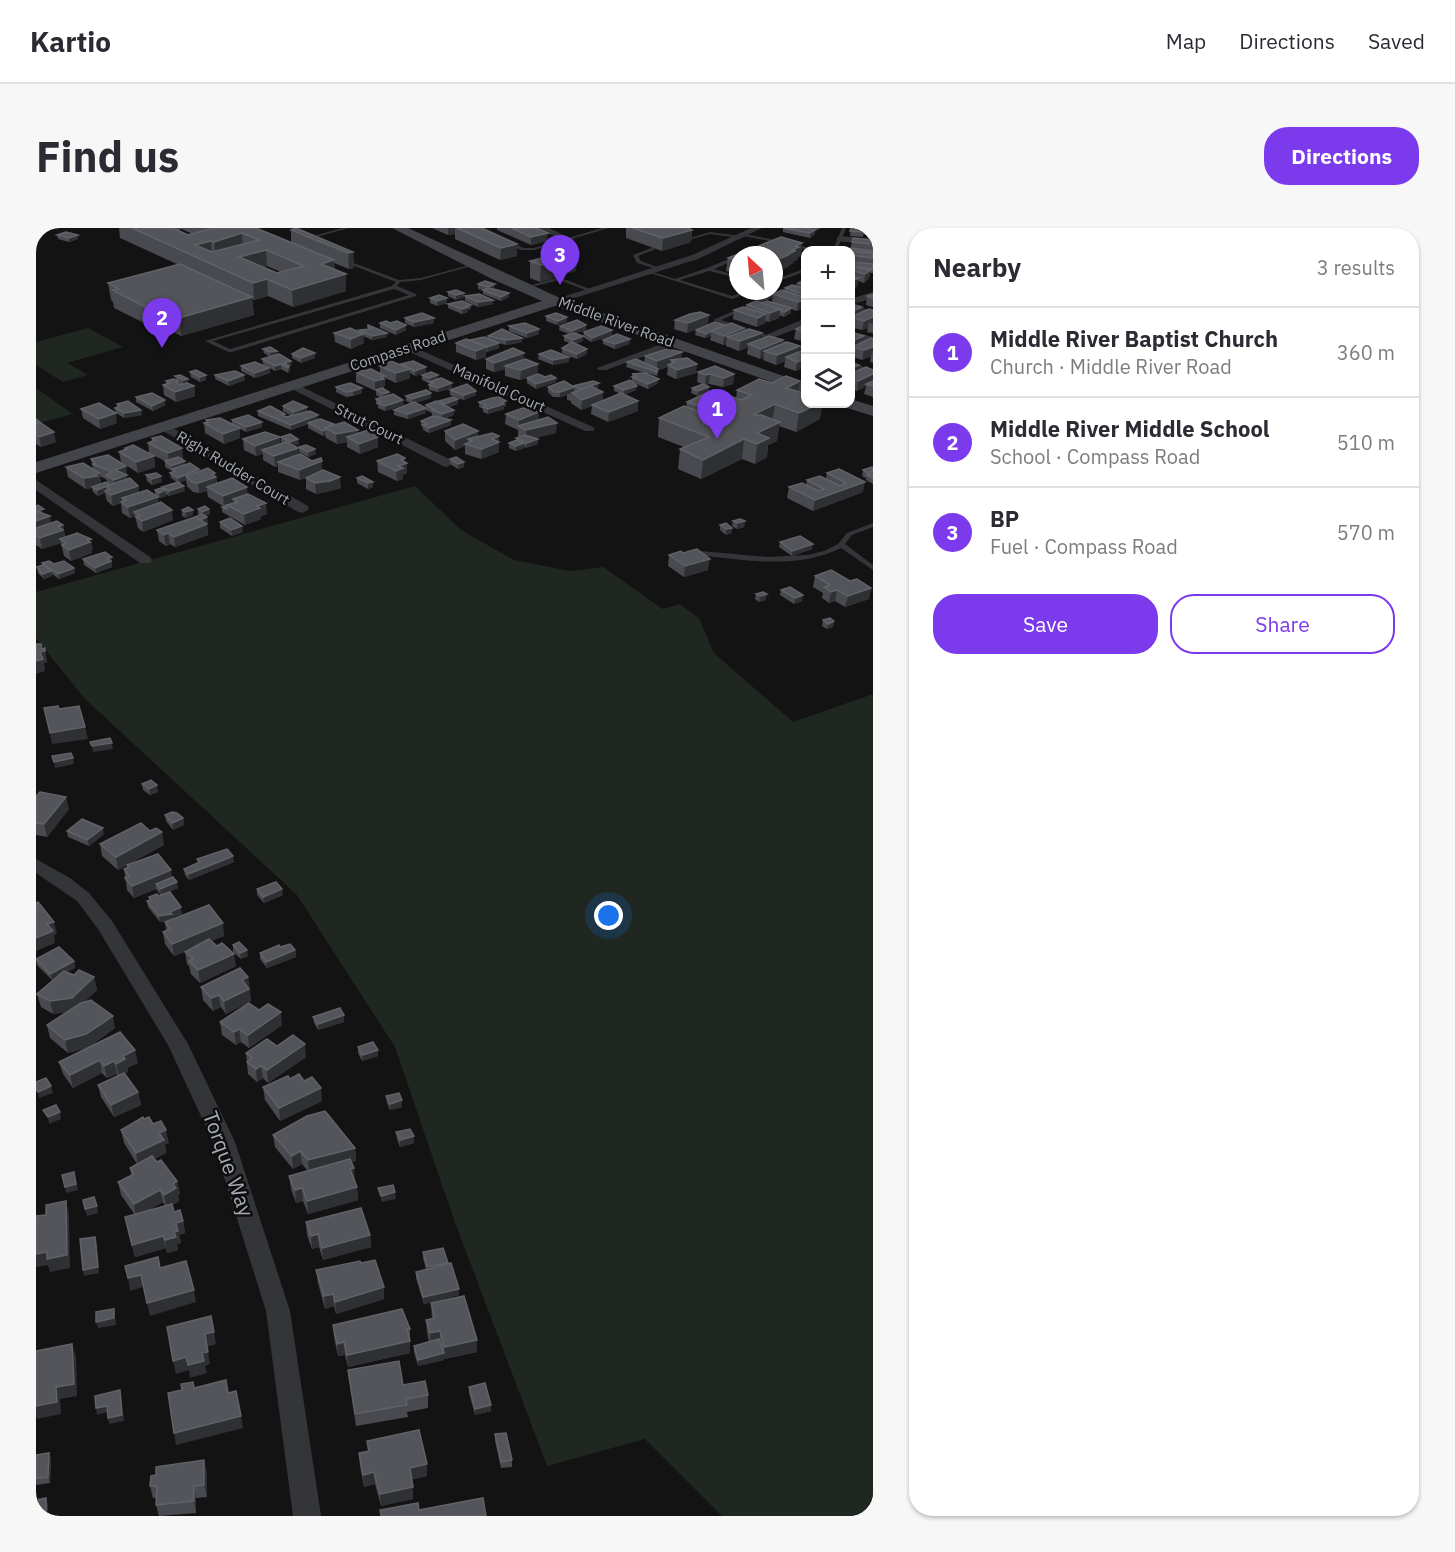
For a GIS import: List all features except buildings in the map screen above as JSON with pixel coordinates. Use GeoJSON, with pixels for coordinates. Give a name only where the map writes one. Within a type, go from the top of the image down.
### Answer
{"type":"FeatureCollection","features":[{"type":"Feature","properties":{"kind":"street","name":"Middle River Road"},"geometry":{"type":"LineString","coordinates":[[398,228],[555,301],[801,386]]}},
{"type":"Feature","properties":{"kind":"street"},"geometry":{"type":"LineString","coordinates":[[542,228],[570,240]]}},
{"type":"Feature","properties":{"kind":"street","name":"Compass Road"},"geometry":{"type":"LineString","coordinates":[[36,468],[653,270],[712,250],[758,228]]}},
{"type":"Feature","properties":{"kind":"street"},"geometry":{"type":"LineString","coordinates":[[840,239],[873,242]]}},
{"type":"Feature","properties":{"kind":"street"},"geometry":{"type":"LineString","coordinates":[[855,302],[873,295]]}},
{"type":"Feature","properties":{"kind":"street"},"geometry":{"type":"LineString","coordinates":[[766,337],[801,323]]}},
{"type":"Feature","properties":{"kind":"street"},"geometry":{"type":"LineString","coordinates":[[855,335],[873,340]]}},
{"type":"Feature","properties":{"kind":"street"},"geometry":{"type":"LineString","coordinates":[[602,368],[672,343]]}},
{"type":"Feature","properties":{"kind":"street","name":"Manifold Court"},"geometry":{"type":"LineString","coordinates":[[409,348],[589,429]]}},
{"type":"Feature","properties":{"kind":"street","name":"Strut Court"},"geometry":{"type":"LineString","coordinates":[[292,385],[447,463]]}},
{"type":"Feature","properties":{"kind":"street"},"geometry":{"type":"LineString","coordinates":[[855,406],[873,411]]}},
{"type":"Feature","properties":{"kind":"street","name":"Right Rudder Court"},"geometry":{"type":"LineString","coordinates":[[164,427],[303,509]]}},
{"type":"Feature","properties":{"kind":"street"},"geometry":{"type":"LineString","coordinates":[[36,484],[145,560]]}},
{"type":"Feature","properties":{"kind":"street","name":"Torque Way"},"geometry":{"type":"LineString","coordinates":[[36,865],[83,897],[105,925],[178,1044],[224,1142],[278,1311],[307,1516]]}},
{"type":"Feature","properties":{"kind":"lane"},"geometry":{"type":"LineString","coordinates":[[310,246],[304,243],[305,239],[347,228]]}},
{"type":"Feature","properties":{"kind":"lane"},"geometry":{"type":"LineString","coordinates":[[496,238],[523,249],[534,249],[607,228]]}},
{"type":"Feature","properties":{"kind":"lane"},"geometry":{"type":"LineString","coordinates":[[837,246],[844,228]]}},
{"type":"Feature","properties":{"kind":"lane"},"geometry":{"type":"LineString","coordinates":[[685,240],[710,233],[743,236],[801,247]]}},
{"type":"Feature","properties":{"kind":"lane"},"geometry":{"type":"LineString","coordinates":[[764,246],[775,241]]}},
{"type":"Feature","properties":{"kind":"lane"},"geometry":{"type":"LineString","coordinates":[[654,249],[635,255],[639,261],[653,270],[729,297]]}},
{"type":"Feature","properties":{"kind":"lane"},"geometry":{"type":"LineString","coordinates":[[337,258],[399,281],[421,279],[474,265]]}},
{"type":"Feature","properties":{"kind":"lane"},"geometry":{"type":"LineString","coordinates":[[676,280],[729,261]]}},
{"type":"Feature","properties":{"kind":"lane"},"geometry":{"type":"LineString","coordinates":[[709,269],[729,275]]}},
{"type":"Feature","properties":{"kind":"lane"},"geometry":{"type":"LineString","coordinates":[[783,278],[801,271]]}},
{"type":"Feature","properties":{"kind":"lane"},"geometry":{"type":"LineString","coordinates":[[524,288],[559,278],[590,290]]}},
{"type":"Feature","properties":{"kind":"lane"},"geometry":{"type":"LineString","coordinates":[[394,287],[414,295],[230,351],[208,341],[394,287],[399,281]]}},
{"type":"Feature","properties":{"kind":"lane"},"geometry":{"type":"LineString","coordinates":[[801,283],[716,320],[801,348]]}},
{"type":"Feature","properties":{"kind":"lane"},"geometry":{"type":"LineString","coordinates":[[855,306],[873,313]]}},
{"type":"Feature","properties":{"kind":"lane"},"geometry":{"type":"LineString","coordinates":[[855,366],[873,372]]}},
{"type":"Feature","properties":{"kind":"lane"},"geometry":{"type":"LineString","coordinates":[[841,545],[842,539],[847,535],[873,525]]}},
{"type":"Feature","properties":{"kind":"lane"},"geometry":{"type":"LineString","coordinates":[[690,552],[790,560],[821,556],[841,545]]}},
{"type":"Feature","properties":{"kind":"lane"},"geometry":{"type":"LineString","coordinates":[[841,545],[873,568]]}},
{"type":"Feature","properties":{"kind":"shaded area"},"geometry":{"type":"Polygon","coordinates":[[[88,328],[123,347],[67,363],[88,375],[63,382],[36,365],[36,342],[88,328]]]}},
{"type":"Feature","properties":{"kind":"shaded area"},"geometry":{"type":"Polygon","coordinates":[[[36,388],[73,414],[36,424],[36,388]]]}},
{"type":"Feature","properties":{"kind":"shaded area"},"geometry":{"type":"Polygon","coordinates":[[[415,486],[461,530],[514,560],[570,571],[603,567],[663,609],[680,604],[699,618],[714,653],[793,722],[873,694],[873,1516],[722,1516],[645,1439],[547,1466],[453,1217],[395,1047],[297,895],[84,698],[36,638],[36,592],[415,486]]]}},
{"type":"Feature","properties":{"kind":"place","name":"BP"},"geometry":{"type":"Point","coordinates":[560,285]}},
{"type":"Feature","properties":{"kind":"place","name":"Middle River Middle School"},"geometry":{"type":"Point","coordinates":[162,348]}},
{"type":"Feature","properties":{"kind":"place","name":"Middle River Baptist Church"},"geometry":{"type":"Point","coordinates":[717,439]}}]}
